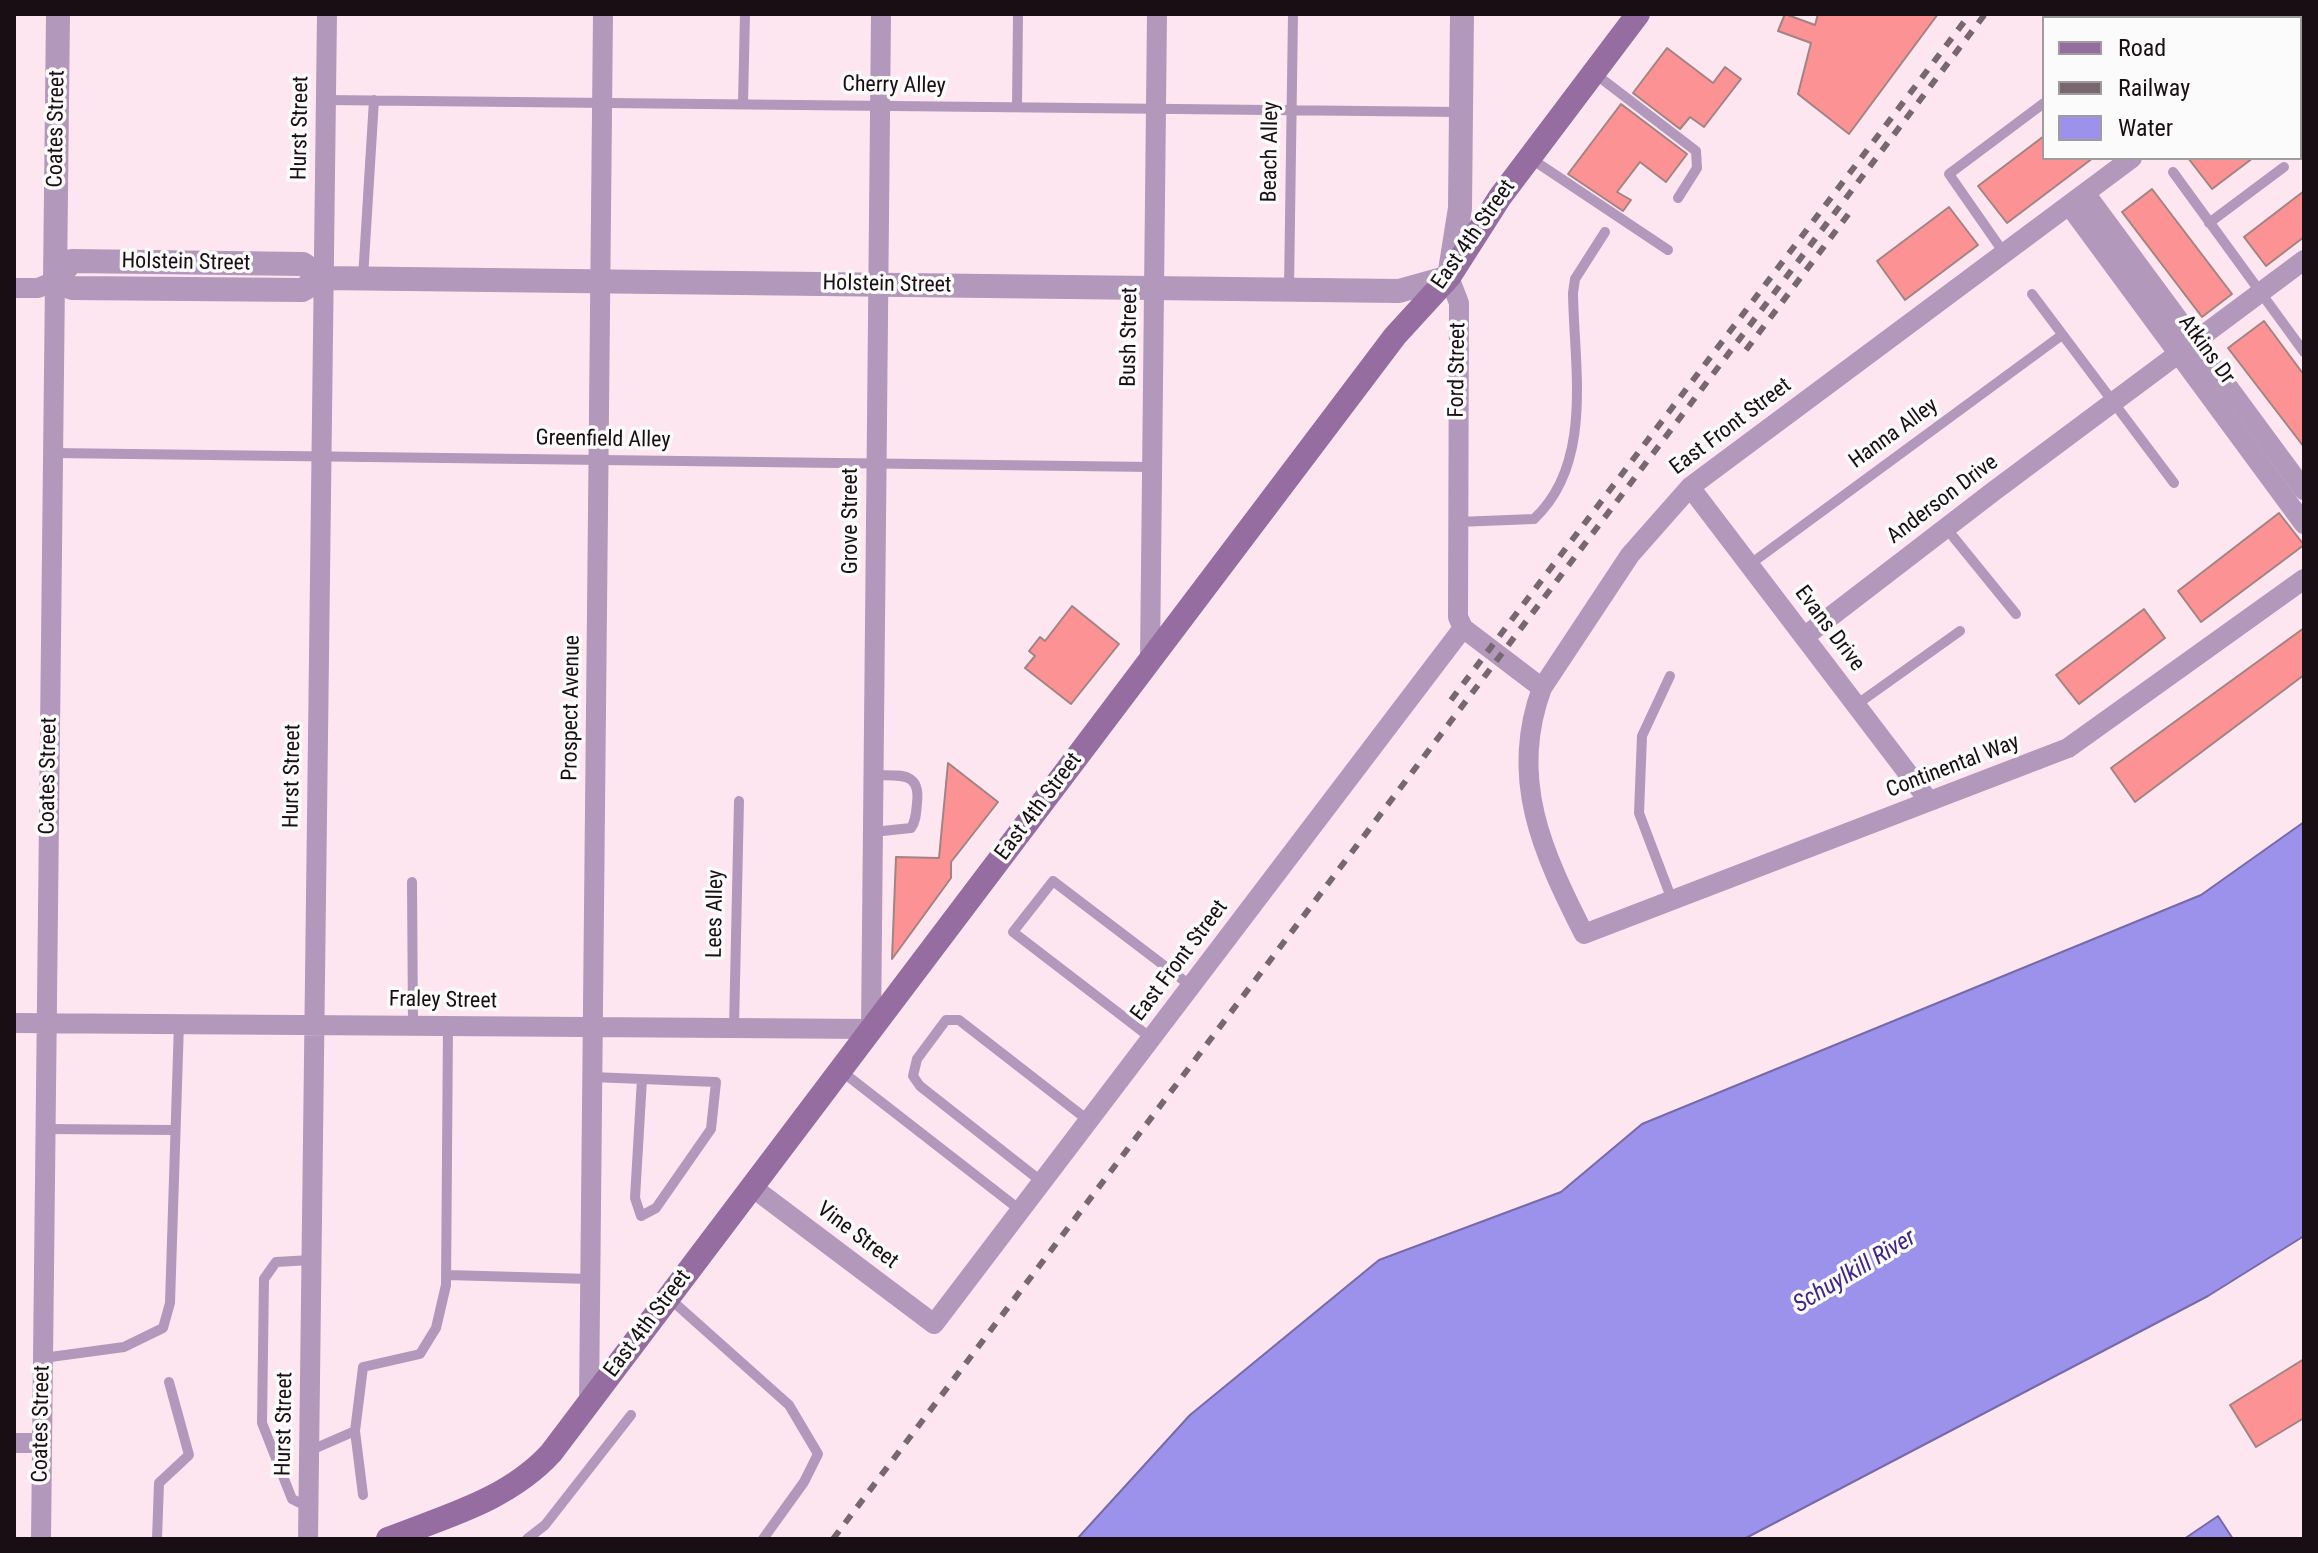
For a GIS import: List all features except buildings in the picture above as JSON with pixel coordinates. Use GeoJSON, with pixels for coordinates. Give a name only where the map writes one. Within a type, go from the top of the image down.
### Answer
{"type":"FeatureCollection","features":[{"type":"Feature","properties":{"kind":"main road","name":"East 4th Street"},"geometry":{"type":"LineString","coordinates":[[388,1539],[483,1502],[522,1482],[551,1453],[1395,336],[1449,277],[1500,197],[1638,14]]}},
{"type":"Feature","properties":{"kind":"street","name":"Coates Street"},"geometry":{"type":"LineString","coordinates":[[41,1539],[58,14]]}},
{"type":"Feature","properties":{"kind":"street","name":"Hurst Street"},"geometry":{"type":"LineString","coordinates":[[308,1539],[327,14]]}},
{"type":"Feature","properties":{"kind":"street","name":"Prospect Avenue"},"geometry":{"type":"LineString","coordinates":[[589,1403],[603,14]]}},
{"type":"Feature","properties":{"kind":"street","name":"Grove Street"},"geometry":{"type":"LineString","coordinates":[[871,1029],[881,14]]}},
{"type":"Feature","properties":{"kind":"street","name":"Bush Street"},"geometry":{"type":"LineString","coordinates":[[1150,660],[1157,14]]}},
{"type":"Feature","properties":{"kind":"street","name":"Ford Street"},"geometry":{"type":"LineString","coordinates":[[1462,14],[1460,208],[1449,277],[1459,303],[1456,605],[1463,628]]}},
{"type":"Feature","properties":{"kind":"street","name":"East Front Street"},"geometry":{"type":"LineString","coordinates":[[1584,934],[1553,873],[1528,792],[1530,737],[1533,713],[1542,688],[1630,555],[1690,487],[2129,160]]}},
{"type":"Feature","properties":{"kind":"street","name":"Atkins Dr"},"geometry":{"type":"LineString","coordinates":[[2077,199],[2187,348],[2304,524]]}},
{"type":"Feature","properties":{"kind":"street"},"geometry":{"type":"LineString","coordinates":[[2187,348],[2304,260]]}},
{"type":"Feature","properties":{"kind":"street","name":"Holstein Street"},"geometry":{"type":"LineString","coordinates":[[14,288],[38,288],[55,281],[72,288],[302,290],[323,278],[363,278],[1399,291],[1449,277]]}},
{"type":"Feature","properties":{"kind":"street","name":"Atkins Dr"},"geometry":{"type":"LineString","coordinates":[[2187,348],[2304,490]]}},
{"type":"Feature","properties":{"kind":"street","name":"Anderson Drive"},"geometry":{"type":"LineString","coordinates":[[1804,637],[2187,348]]}},
{"type":"Feature","properties":{"kind":"street","name":"Evans Drive"},"geometry":{"type":"LineString","coordinates":[[1690,487],[1929,801]]}},
{"type":"Feature","properties":{"kind":"street","name":"Continental Way"},"geometry":{"type":"LineString","coordinates":[[1584,934],[2068,748],[2304,579]]}},
{"type":"Feature","properties":{"kind":"street","name":"East Front Street"},"geometry":{"type":"LineString","coordinates":[[934,1324],[1463,628]]}},
{"type":"Feature","properties":{"kind":"street"},"geometry":{"type":"LineString","coordinates":[[1463,628],[1542,688]]}},
{"type":"Feature","properties":{"kind":"street","name":"Fraley Street"},"geometry":{"type":"LineString","coordinates":[[14,1023],[871,1029]]}},
{"type":"Feature","properties":{"kind":"street","name":"Vine Street"},"geometry":{"type":"LineString","coordinates":[[752,1187],[934,1324]]}},
{"type":"Feature","properties":{"kind":"street"},"geometry":{"type":"LineString","coordinates":[[14,1443],[42,1443]]}},
{"type":"Feature","properties":{"kind":"lane"},"geometry":{"type":"LineString","coordinates":[[743,104],[745,14]]}},
{"type":"Feature","properties":{"kind":"lane"},"geometry":{"type":"LineString","coordinates":[[1017,107],[1018,14]]}},
{"type":"Feature","properties":{"kind":"lane","name":"Beach Alley"},"geometry":{"type":"LineString","coordinates":[[1289,290],[1293,14]]}},
{"type":"Feature","properties":{"kind":"lane"},"geometry":{"type":"LineString","coordinates":[[1594,73],[1696,151],[1697,168],[1678,198]]}},
{"type":"Feature","properties":{"kind":"lane","name":"Cherry Alley"},"geometry":{"type":"LineString","coordinates":[[325,100],[1461,112]]}},
{"type":"Feature","properties":{"kind":"lane"},"geometry":{"type":"LineString","coordinates":[[363,278],[374,100]]}},
{"type":"Feature","properties":{"kind":"lane"},"geometry":{"type":"LineString","coordinates":[[2004,253],[1949,174],[2042,104]]}},
{"type":"Feature","properties":{"kind":"lane"},"geometry":{"type":"LineString","coordinates":[[1530,158],[1668,250]]}},
{"type":"Feature","properties":{"kind":"lane"},"geometry":{"type":"LineString","coordinates":[[2209,223],[2284,167]]}},
{"type":"Feature","properties":{"kind":"lane"},"geometry":{"type":"LineString","coordinates":[[2173,172],[2304,352]]}},
{"type":"Feature","properties":{"kind":"lane"},"geometry":{"type":"LineString","coordinates":[[1457,522],[1534,519],[1545,509],[1572,459],[1576,429],[1575,279],[1605,232]]}},
{"type":"Feature","properties":{"kind":"lane"},"geometry":{"type":"LineString","coordinates":[[2032,294],[2174,483]]}},
{"type":"Feature","properties":{"kind":"lane","name":"Hanna Alley"},"geometry":{"type":"LineString","coordinates":[[1749,565],[2062,335]]}},
{"type":"Feature","properties":{"kind":"lane","name":"Greenfield Alley"},"geometry":{"type":"LineString","coordinates":[[53,453],[1152,467]]}},
{"type":"Feature","properties":{"kind":"lane"},"geometry":{"type":"LineString","coordinates":[[1946,528],[2016,614]]}},
{"type":"Feature","properties":{"kind":"lane"},"geometry":{"type":"LineString","coordinates":[[1856,705],[1960,631]]}},
{"type":"Feature","properties":{"kind":"lane"},"geometry":{"type":"LineString","coordinates":[[1670,676],[1642,736],[1639,813],[1672,900]]}},
{"type":"Feature","properties":{"kind":"lane"},"geometry":{"type":"LineString","coordinates":[[873,775],[905,776],[916,783],[918,789],[911,828],[873,832]]}},
{"type":"Feature","properties":{"kind":"lane","name":"Lees Alley"},"geometry":{"type":"LineString","coordinates":[[734,1028],[739,801]]}},
{"type":"Feature","properties":{"kind":"lane"},"geometry":{"type":"LineString","coordinates":[[1151,1038],[1013,932],[1053,881],[1191,986]]}},
{"type":"Feature","properties":{"kind":"lane"},"geometry":{"type":"LineString","coordinates":[[412,882],[413,1025]]}},
{"type":"Feature","properties":{"kind":"lane"},"geometry":{"type":"LineString","coordinates":[[1042,1182],[920,1086],[913,1076],[917,1059],[946,1020],[959,1020],[1089,1121]]}},
{"type":"Feature","properties":{"kind":"lane"},"geometry":{"type":"LineString","coordinates":[[43,1358],[70,1357],[124,1347],[163,1328],[170,1303],[179,1023]]}},
{"type":"Feature","properties":{"kind":"lane"},"geometry":{"type":"LineString","coordinates":[[363,1495],[355,1431],[363,1367],[373,1362],[420,1354],[436,1328],[447,1275],[448,1025]]}},
{"type":"Feature","properties":{"kind":"lane"},"geometry":{"type":"LineString","coordinates":[[840,1070],[1020,1210]]}},
{"type":"Feature","properties":{"kind":"lane"},"geometry":{"type":"LineString","coordinates":[[592,1077],[642,1079],[716,1082],[711,1129],[656,1208],[641,1216],[635,1198],[642,1079]]}},
{"type":"Feature","properties":{"kind":"lane"},"geometry":{"type":"LineString","coordinates":[[46,1129],[175,1130]]}},
{"type":"Feature","properties":{"kind":"lane"},"geometry":{"type":"LineString","coordinates":[[308,1507],[292,1499],[262,1423],[264,1279],[276,1262],[311,1260]]}},
{"type":"Feature","properties":{"kind":"lane"},"geometry":{"type":"LineString","coordinates":[[447,1275],[590,1279]]}},
{"type":"Feature","properties":{"kind":"lane"},"geometry":{"type":"LineString","coordinates":[[668,1296],[789,1405],[818,1454],[804,1482],[763,1539]]}},
{"type":"Feature","properties":{"kind":"lane"},"geometry":{"type":"LineString","coordinates":[[157,1539],[159,1483],[189,1455],[169,1382]]}},
{"type":"Feature","properties":{"kind":"lane"},"geometry":{"type":"LineString","coordinates":[[527,1539],[545,1525],[631,1415]]}},
{"type":"Feature","properties":{"kind":"lane"},"geometry":{"type":"LineString","coordinates":[[309,1451],[355,1431]]}},
{"type":"Feature","properties":{"kind":"water","name":"Schuylkill River"},"geometry":{"type":"Polygon","coordinates":[[[2304,822],[2304,1236],[2208,1296],[1744,1539],[1077,1539],[1190,1415],[1379,1260],[1561,1192],[1642,1124],[2201,895],[2304,822]]]}},
{"type":"Feature","properties":{"kind":"water"},"geometry":{"type":"Polygon","coordinates":[[[2218,1516],[2233,1539],[2184,1539],[2218,1516]]]}},
{"type":"Feature","properties":{"kind":"railway"},"geometry":{"type":"LineString","coordinates":[[1451,700],[1970,14]]}},
{"type":"Feature","properties":{"kind":"railway"},"geometry":{"type":"LineString","coordinates":[[833,1539],[1985,14]]}},
{"type":"Feature","properties":{"kind":"railway"},"geometry":{"type":"LineString","coordinates":[[1746,350],[1850,212]]}}]}
